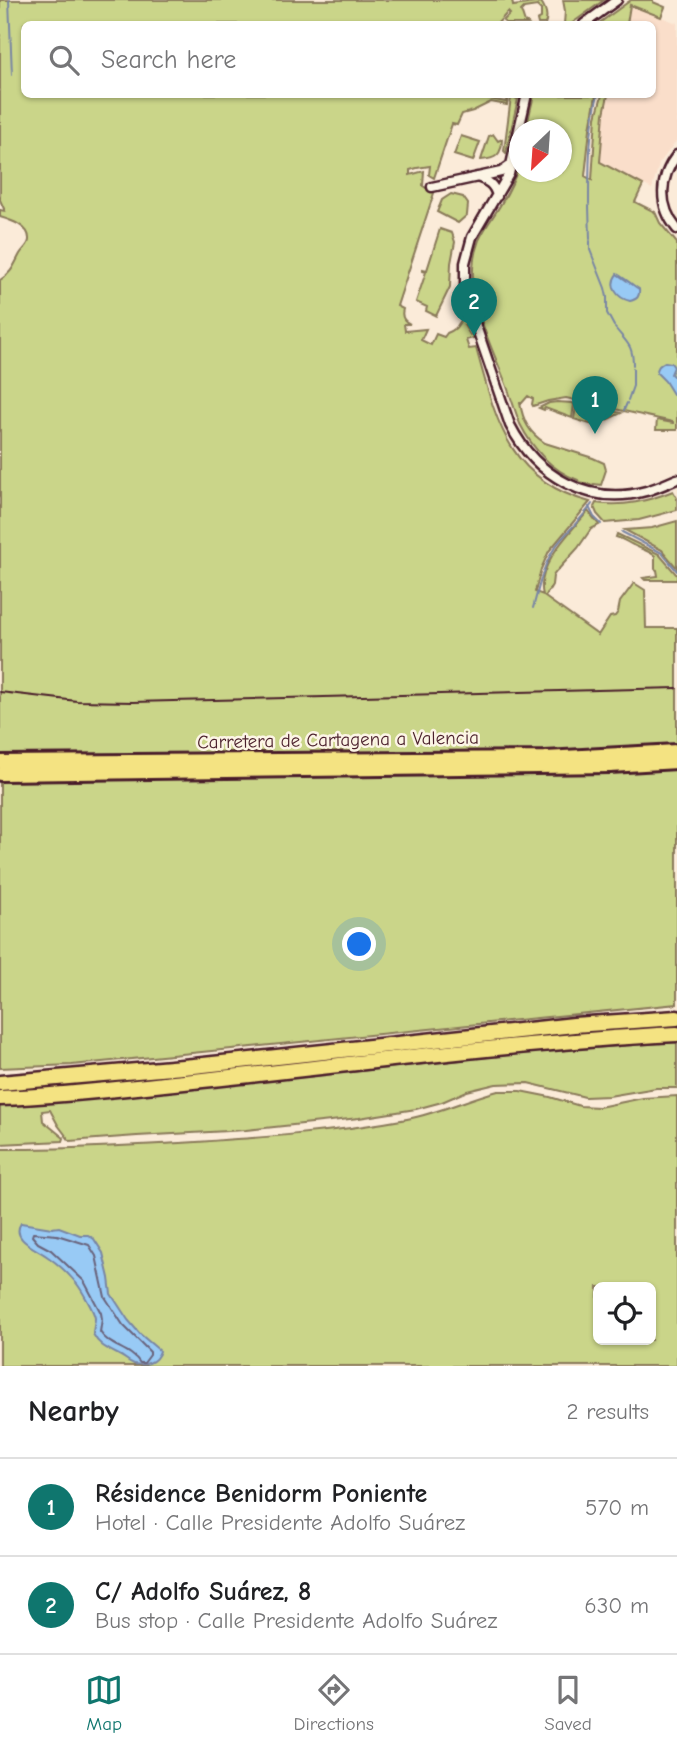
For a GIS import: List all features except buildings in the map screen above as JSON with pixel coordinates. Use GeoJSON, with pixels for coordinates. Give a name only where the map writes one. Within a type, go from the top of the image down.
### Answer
{"type":"FeatureCollection","features":[{"type":"Feature","properties":{"kind":"highway","name":"Carretera de Cartagena a Valencia"},"geometry":{"type":"LineString","coordinates":[[0,762],[522,758],[677,751]]}},
{"type":"Feature","properties":{"kind":"highway","name":"Carretera de Cartagena a Valencia"},"geometry":{"type":"LineString","coordinates":[[0,774],[610,766],[677,762]]}},
{"type":"Feature","properties":{"kind":"highway"},"geometry":{"type":"LineString","coordinates":[[0,1083],[194,1066],[574,1025],[677,1018]]}},
{"type":"Feature","properties":{"kind":"highway"},"geometry":{"type":"LineString","coordinates":[[0,1098],[208,1080],[572,1041],[677,1034]]}},
{"type":"Feature","properties":{"kind":"street"},"geometry":{"type":"LineString","coordinates":[[588,21],[617,0]]}},
{"type":"Feature","properties":{"kind":"street"},"geometry":{"type":"LineString","coordinates":[[521,119],[526,98]]}},
{"type":"Feature","properties":{"kind":"street"},"geometry":{"type":"LineString","coordinates":[[677,155],[666,172],[663,194],[666,212],[677,229]]}},
{"type":"Feature","properties":{"kind":"street"},"geometry":{"type":"LineString","coordinates":[[432,187],[501,173],[509,167]]}},
{"type":"Feature","properties":{"kind":"street"},"geometry":{"type":"LineString","coordinates":[[509,171],[497,196],[479,222],[465,263],[466,293],[506,414],[517,438],[531,458],[545,471],[586,491],[620,495],[646,491],[677,479]]}},
{"type":"Feature","properties":{"kind":"street"},"geometry":{"type":"LineString","coordinates":[[477,177],[488,181],[496,190],[497,196]]}},
{"type":"Feature","properties":{"kind":"shaded area"},"geometry":{"type":"Polygon","coordinates":[[[630,5],[677,23],[677,140],[659,164],[652,189],[600,162],[607,98],[656,98],[656,21],[627,21],[630,5]]]}},
{"type":"Feature","properties":{"kind":"green space"},"geometry":{"type":"Polygon","coordinates":[[[0,0],[512,0],[513,6],[541,2],[546,13],[546,21],[537,21],[541,18],[541,10],[537,6],[521,11],[524,21],[503,21],[510,14],[508,12],[500,21],[21,21],[21,98],[484,98],[506,102],[508,98],[507,105],[491,102],[462,114],[457,125],[452,124],[434,178],[429,175],[430,166],[410,170],[410,175],[424,171],[423,186],[434,193],[397,306],[403,309],[403,318],[410,324],[404,324],[405,331],[426,329],[421,340],[431,345],[436,334],[444,337],[465,317],[468,323],[464,325],[473,338],[466,340],[469,349],[476,348],[499,423],[510,444],[523,463],[540,479],[562,492],[590,502],[549,551],[535,592],[543,595],[544,572],[549,561],[588,511],[599,525],[591,529],[553,576],[552,585],[545,597],[598,635],[610,617],[618,612],[620,602],[634,583],[645,590],[646,628],[677,628],[677,1004],[72,1065],[0,1068],[0,280],[10,272],[29,240],[23,227],[0,217],[0,210],[5,211],[0,200],[0,0]]]}},
{"type":"Feature","properties":{"kind":"green space"},"geometry":{"type":"Polygon","coordinates":[[[563,0],[604,0],[575,21],[564,21],[563,0]]]}},
{"type":"Feature","properties":{"kind":"green space"},"geometry":{"type":"Polygon","coordinates":[[[631,0],[653,0],[665,7],[661,17],[630,5],[627,21],[602,21],[631,0]]]}},
{"type":"Feature","properties":{"kind":"green space"},"geometry":{"type":"Polygon","coordinates":[[[511,98],[514,98],[518,99],[514,119],[509,119],[506,153],[504,151],[511,98]]]}},
{"type":"Feature","properties":{"kind":"green space"},"geometry":{"type":"Polygon","coordinates":[[[533,98],[595,98],[585,176],[592,180],[596,117],[601,98],[607,98],[600,162],[643,185],[635,202],[655,212],[660,223],[677,243],[677,430],[656,430],[657,420],[673,422],[566,398],[533,406],[533,399],[528,396],[520,403],[528,426],[539,439],[604,463],[606,470],[601,485],[579,482],[560,471],[530,442],[520,424],[479,314],[473,277],[474,258],[479,240],[513,182],[572,182],[572,119],[528,119],[533,98]]]}},
{"type":"Feature","properties":{"kind":"green space"},"geometry":{"type":"Polygon","coordinates":[[[493,134],[498,141],[502,139],[501,149],[491,159],[481,160],[489,136],[493,134]]]}},
{"type":"Feature","properties":{"kind":"green space"},"geometry":{"type":"Polygon","coordinates":[[[461,136],[480,142],[473,161],[454,155],[461,136]]]}},
{"type":"Feature","properties":{"kind":"green space"},"geometry":{"type":"Polygon","coordinates":[[[451,194],[463,197],[468,204],[467,215],[458,223],[437,212],[442,200],[451,194]]]}},
{"type":"Feature","properties":{"kind":"green space"},"geometry":{"type":"Polygon","coordinates":[[[440,229],[452,233],[455,242],[450,287],[436,316],[426,311],[427,307],[416,302],[426,272],[423,269],[427,270],[440,229]]]}},
{"type":"Feature","properties":{"kind":"green space"},"geometry":{"type":"Polygon","coordinates":[[[557,402],[573,403],[572,418],[539,408],[557,402]]]}},
{"type":"Feature","properties":{"kind":"green space"},"geometry":{"type":"Polygon","coordinates":[[[579,405],[621,413],[602,422],[600,427],[574,419],[576,407],[579,405]]]}},
{"type":"Feature","properties":{"kind":"green space"},"geometry":{"type":"Polygon","coordinates":[[[673,491],[677,498],[677,510],[639,520],[605,523],[594,507],[596,503],[636,502],[673,491]]]}},
{"type":"Feature","properties":{"kind":"green space"},"geometry":{"type":"Polygon","coordinates":[[[677,521],[677,568],[662,550],[625,530],[652,528],[677,521]]]}},
{"type":"Feature","properties":{"kind":"green space"},"geometry":{"type":"Polygon","coordinates":[[[617,534],[659,554],[677,575],[677,580],[645,580],[643,578],[658,576],[655,556],[616,537],[617,534]]]}},
{"type":"Feature","properties":{"kind":"green space"},"geometry":{"type":"Polygon","coordinates":[[[677,1042],[677,1088],[585,1097],[528,1083],[496,1084],[416,1109],[359,1118],[246,1130],[70,1141],[50,1110],[42,1111],[43,1121],[64,1138],[63,1141],[0,1144],[0,1105],[185,1090],[534,1052],[677,1042]]]}},
{"type":"Feature","properties":{"kind":"green space"},"geometry":{"type":"Polygon","coordinates":[[[498,1091],[520,1091],[580,1106],[599,1107],[643,1098],[677,1096],[677,1366],[0,1366],[0,1149],[180,1143],[265,1137],[379,1124],[442,1110],[498,1091]]]}},
{"type":"Feature","properties":{"kind":"water"},"geometry":{"type":"Polygon","coordinates":[[[617,274],[639,289],[636,298],[630,301],[615,291],[613,283],[617,274]]]}},
{"type":"Feature","properties":{"kind":"water"},"geometry":{"type":"Polygon","coordinates":[[[665,362],[674,367],[671,374],[673,376],[677,374],[677,396],[657,373],[659,366],[665,362]]]}},
{"type":"Feature","properties":{"kind":"water"},"geometry":{"type":"Polygon","coordinates":[[[21,1223],[59,1227],[94,1239],[103,1253],[111,1294],[140,1334],[160,1351],[153,1361],[134,1364],[98,1342],[93,1334],[94,1315],[79,1287],[56,1263],[22,1239],[19,1234],[21,1223]]]}},
{"type":"Feature","properties":{"kind":"waterway"},"geometry":{"type":"LineString","coordinates":[[9,0],[12,75]]}},
{"type":"Feature","properties":{"kind":"waterway"},"geometry":{"type":"LineString","coordinates":[[589,204],[591,135],[597,98]]}},
{"type":"Feature","properties":{"kind":"waterway"},"geometry":{"type":"LineString","coordinates":[[589,206],[590,239]]}},
{"type":"Feature","properties":{"kind":"waterway"},"geometry":{"type":"LineString","coordinates":[[590,241],[590,250],[605,288],[607,313],[614,326]]}},
{"type":"Feature","properties":{"kind":"waterway"},"geometry":{"type":"LineString","coordinates":[[615,328],[630,348],[633,365]]}},
{"type":"Feature","properties":{"kind":"waterway"},"geometry":{"type":"LineString","coordinates":[[628,400],[633,386],[633,368]]}},
{"type":"Feature","properties":{"kind":"waterway"},"geometry":{"type":"LineString","coordinates":[[624,410],[627,403]]}},
{"type":"Feature","properties":{"kind":"waterway"},"geometry":{"type":"LineString","coordinates":[[533,608],[548,560],[560,541],[592,504]]}},
{"type":"Feature","properties":{"kind":"waterway"},"geometry":{"type":"LineString","coordinates":[[589,507],[601,524]]}},
{"type":"Feature","properties":{"kind":"waterway"},"geometry":{"type":"LineString","coordinates":[[622,532],[662,553],[677,571]]}},
{"type":"Feature","properties":{"kind":"tram line"},"geometry":{"type":"LineString","coordinates":[[0,692],[77,701],[133,702],[677,688]]}},
{"type":"Feature","properties":{"kind":"place","name":"C/ Adolfo Suárez, 8"},"geometry":{"type":"Point","coordinates":[474,336]}},
{"type":"Feature","properties":{"kind":"place","name":"Résidence Benidorm Poniente"},"geometry":{"type":"Point","coordinates":[595,434]}}]}
